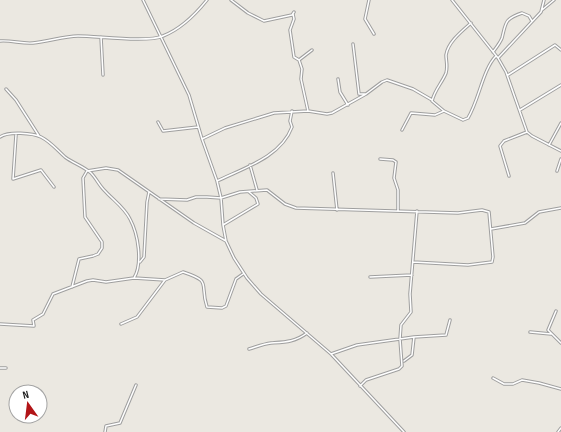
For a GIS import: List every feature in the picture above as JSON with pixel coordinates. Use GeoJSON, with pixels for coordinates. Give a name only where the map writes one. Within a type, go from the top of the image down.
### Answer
{"type":"FeatureCollection","features":[{"type":"Feature","properties":{"kind":"street"},"geometry":{"type":"LineString","coordinates":[[143,0],[189,95],[198,127],[217,181],[221,198],[226,241],[234,258],[244,274],[262,294],[331,354],[404,432]]}},
{"type":"Feature","properties":{"kind":"street"},"geometry":{"type":"LineString","coordinates":[[0,41],[15,40],[31,44],[52,41],[64,37],[162,37],[181,26],[194,16],[207,0]]}},
{"type":"Feature","properties":{"kind":"street"},"geometry":{"type":"LineString","coordinates":[[231,0],[260,20],[268,21],[294,13],[290,32],[294,57],[299,60],[302,69],[301,77],[308,110]]}},
{"type":"Feature","properties":{"kind":"street"},"geometry":{"type":"LineString","coordinates":[[370,0],[365,19],[374,34]]}},
{"type":"Feature","properties":{"kind":"street"},"geometry":{"type":"LineString","coordinates":[[452,0],[498,58],[508,75],[527,132],[561,151]]}},
{"type":"Feature","properties":{"kind":"street"},"geometry":{"type":"LineString","coordinates":[[541,12],[544,0]]}},
{"type":"Feature","properties":{"kind":"street"},"geometry":{"type":"LineString","coordinates":[[498,58],[554,0]]}},
{"type":"Feature","properties":{"kind":"street"},"geometry":{"type":"LineString","coordinates":[[493,52],[501,40],[504,24],[508,19],[522,13],[529,16],[532,22]]}},
{"type":"Feature","properties":{"kind":"street"},"geometry":{"type":"LineString","coordinates":[[432,101],[435,91],[446,71],[446,54],[449,47],[455,38],[471,23]]}},
{"type":"Feature","properties":{"kind":"street"},"geometry":{"type":"LineString","coordinates":[[101,37],[103,75]]}},
{"type":"Feature","properties":{"kind":"street"},"geometry":{"type":"LineString","coordinates":[[354,44],[360,99]]}},
{"type":"Feature","properties":{"kind":"street"},"geometry":{"type":"LineString","coordinates":[[508,75],[555,45],[561,50]]}},
{"type":"Feature","properties":{"kind":"street"},"geometry":{"type":"LineString","coordinates":[[299,60],[312,50]]}},
{"type":"Feature","properties":{"kind":"street"},"geometry":{"type":"LineString","coordinates":[[202,139],[225,128],[274,113],[308,110],[327,114],[360,99],[387,80],[413,89],[432,101],[444,111],[463,120],[468,118],[475,106],[490,65],[496,56]]}},
{"type":"Feature","properties":{"kind":"street"},"geometry":{"type":"LineString","coordinates":[[338,79],[340,92],[348,105]]}},
{"type":"Feature","properties":{"kind":"street"},"geometry":{"type":"LineString","coordinates":[[520,110],[561,85]]}},
{"type":"Feature","properties":{"kind":"street"},"geometry":{"type":"LineString","coordinates":[[6,89],[16,100],[39,136],[71,161],[87,171],[124,210],[131,220],[140,262],[139,271],[134,278]]}},
{"type":"Feature","properties":{"kind":"street"},"geometry":{"type":"LineString","coordinates":[[359,94],[366,94]]}},
{"type":"Feature","properties":{"kind":"street"},"geometry":{"type":"LineString","coordinates":[[217,181],[265,158],[285,142],[292,127],[290,121],[292,111]]}},
{"type":"Feature","properties":{"kind":"street"},"geometry":{"type":"LineString","coordinates":[[402,130],[411,113],[435,115],[444,111]]}},
{"type":"Feature","properties":{"kind":"street"},"geometry":{"type":"LineString","coordinates":[[158,122],[163,131],[198,127]]}},
{"type":"Feature","properties":{"kind":"street"},"geometry":{"type":"LineString","coordinates":[[549,145],[561,123]]}},
{"type":"Feature","properties":{"kind":"street"},"geometry":{"type":"LineString","coordinates":[[510,176],[500,146],[504,141],[527,132]]}},
{"type":"Feature","properties":{"kind":"street"},"geometry":{"type":"LineString","coordinates":[[0,137],[4,134],[16,135],[22,133],[39,136]]}},
{"type":"Feature","properties":{"kind":"street"},"geometry":{"type":"LineString","coordinates":[[16,135],[13,179],[40,170],[54,187]]}},
{"type":"Feature","properties":{"kind":"street"},"geometry":{"type":"LineString","coordinates":[[380,159],[392,160],[396,162],[394,178],[398,190],[398,210]]}},
{"type":"Feature","properties":{"kind":"street"},"geometry":{"type":"LineString","coordinates":[[557,170],[561,159]]}},
{"type":"Feature","properties":{"kind":"street"},"geometry":{"type":"LineString","coordinates":[[250,165],[257,190]]}},
{"type":"Feature","properties":{"kind":"street"},"geometry":{"type":"LineString","coordinates":[[87,171],[106,168],[118,170],[194,223],[226,241]]}},
{"type":"Feature","properties":{"kind":"street"},"geometry":{"type":"LineString","coordinates":[[72,287],[78,260],[98,254],[102,248],[102,242],[85,217],[83,178],[87,171]]}},
{"type":"Feature","properties":{"kind":"street"},"geometry":{"type":"LineString","coordinates":[[333,173],[337,210]]}},
{"type":"Feature","properties":{"kind":"street"},"geometry":{"type":"LineString","coordinates":[[159,199],[187,200],[196,197],[221,198],[240,192],[267,190],[285,204],[296,208],[458,213],[486,210],[489,212],[493,257],[492,262],[468,265],[414,262]]}},
{"type":"Feature","properties":{"kind":"street"},"geometry":{"type":"LineString","coordinates":[[140,262],[144,256],[147,202],[149,192]]}},
{"type":"Feature","properties":{"kind":"street"},"geometry":{"type":"LineString","coordinates":[[223,225],[258,204],[256,198],[249,192]]}},
{"type":"Feature","properties":{"kind":"street"},"geometry":{"type":"LineString","coordinates":[[491,229],[525,223],[539,212],[561,208]]}},
{"type":"Feature","properties":{"kind":"street"},"geometry":{"type":"LineString","coordinates":[[403,361],[400,340],[401,325],[411,312],[410,294],[414,262],[412,259],[416,246],[417,211]]}},
{"type":"Feature","properties":{"kind":"street"},"geometry":{"type":"LineString","coordinates":[[0,324],[34,326],[33,320],[43,314],[53,294],[93,280],[106,282],[134,278],[165,280],[183,272],[200,278],[203,281],[207,307],[222,308],[226,306],[236,279],[244,274]]}},
{"type":"Feature","properties":{"kind":"street"},"geometry":{"type":"LineString","coordinates":[[370,277],[412,275]]}},
{"type":"Feature","properties":{"kind":"street"},"geometry":{"type":"LineString","coordinates":[[121,324],[137,317],[165,280]]}},
{"type":"Feature","properties":{"kind":"street"},"geometry":{"type":"LineString","coordinates":[[556,311],[548,328],[551,334],[561,343]]}},
{"type":"Feature","properties":{"kind":"street"},"geometry":{"type":"LineString","coordinates":[[331,354],[357,345],[414,337],[446,335],[450,320]]}},
{"type":"Feature","properties":{"kind":"street"},"geometry":{"type":"LineString","coordinates":[[530,332],[551,334]]}},
{"type":"Feature","properties":{"kind":"street"},"geometry":{"type":"LineString","coordinates":[[249,349],[267,344],[281,344],[295,340],[307,333]]}},
{"type":"Feature","properties":{"kind":"street"},"geometry":{"type":"LineString","coordinates":[[360,386],[366,380],[399,369],[403,361],[412,355],[414,337]]}},
{"type":"Feature","properties":{"kind":"street"},"geometry":{"type":"LineString","coordinates":[[0,368],[6,368]]}},
{"type":"Feature","properties":{"kind":"street"},"geometry":{"type":"LineString","coordinates":[[493,378],[504,384],[514,384],[522,380],[561,389]]}},
{"type":"Feature","properties":{"kind":"street"},"geometry":{"type":"LineString","coordinates":[[105,432],[106,426],[120,423],[136,384]]}},
{"type":"Feature","properties":{"kind":"street"},"geometry":{"type":"LineString","coordinates":[[558,432],[561,428]]}}]}
